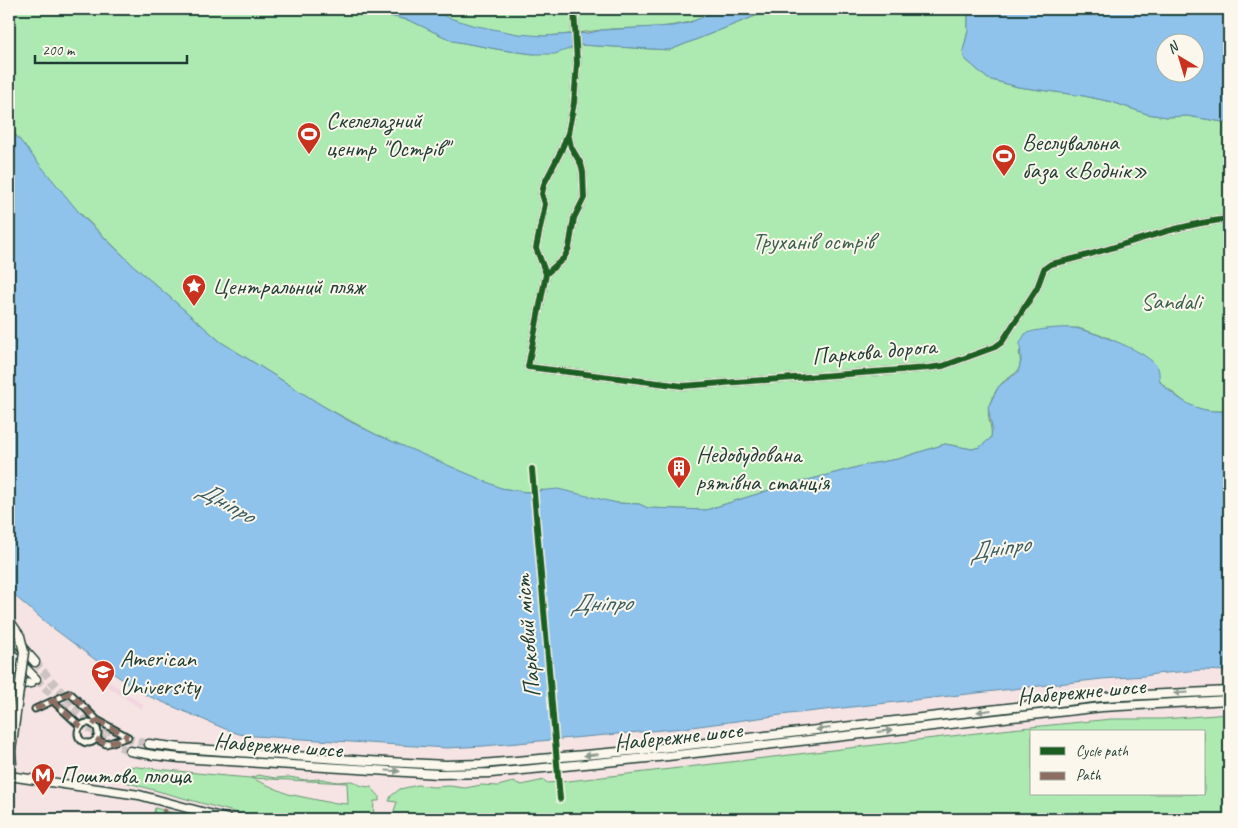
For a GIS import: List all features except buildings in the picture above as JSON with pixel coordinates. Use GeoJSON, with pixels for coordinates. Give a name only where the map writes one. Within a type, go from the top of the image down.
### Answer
{"type":"FeatureCollection","features":[{"type":"Feature","properties":{"kind":"main road"},"geometry":{"type":"LineString","coordinates":[[9,620],[20,636],[24,652],[10,768],[22,778]]}},
{"type":"Feature","properties":{"kind":"main road"},"geometry":{"type":"LineString","coordinates":[[9,633],[35,662]]}},
{"type":"Feature","properties":{"kind":"main road"},"geometry":{"type":"LineString","coordinates":[[9,651],[34,681],[23,684],[14,690],[9,720]]}},
{"type":"Feature","properties":{"kind":"main road","name":"Набережне шосе"},"geometry":{"type":"LineString","coordinates":[[150,744],[181,748],[368,761],[446,765],[481,764],[663,748],[1102,698],[1229,691]]}},
{"type":"Feature","properties":{"kind":"main road","name":"Набережне шосе"},"geometry":{"type":"LineString","coordinates":[[130,751],[180,758],[421,773],[468,774],[668,756],[1102,707],[1229,700]]}},
{"type":"Feature","properties":{"kind":"main road"},"geometry":{"type":"LineString","coordinates":[[9,776],[132,794],[228,819]]}},
{"type":"Feature","properties":{"kind":"street"},"geometry":{"type":"LineString","coordinates":[[568,132],[572,147],[583,172],[584,198],[574,218],[569,248],[564,258],[546,274],[536,248],[545,204],[542,194],[544,184],[561,151],[568,132],[574,103],[577,63],[574,9]]}},
{"type":"Feature","properties":{"kind":"street","name":"Паркова дорога"},"geometry":{"type":"LineString","coordinates":[[546,274],[528,367],[584,372],[683,386],[943,366],[996,347],[1002,342],[1038,288],[1044,269],[1051,264],[1188,226],[1212,220],[1229,219]]}},
{"type":"Feature","properties":{"kind":"street"},"geometry":{"type":"LineString","coordinates":[[34,709],[70,692],[97,720],[128,737],[106,744],[96,739]]}},
{"type":"Feature","properties":{"kind":"street"},"geometry":{"type":"LineString","coordinates":[[53,701],[81,727]]}},
{"type":"Feature","properties":{"kind":"street"},"geometry":{"type":"LineString","coordinates":[[93,725],[97,720]]}},
{"type":"Feature","properties":{"kind":"street"},"geometry":{"type":"LineString","coordinates":[[86,724],[93,725],[97,730],[96,739],[89,743],[81,741],[78,735],[81,727],[86,724]]}},
{"type":"Feature","properties":{"kind":"shaded area"},"geometry":{"type":"Polygon","coordinates":[[[101,676],[144,705],[141,709],[98,680],[101,676]]]}},
{"type":"Feature","properties":{"kind":"green space","name":"Труханів острів"},"geometry":{"type":"Polygon","coordinates":[[[9,9],[361,9],[411,21],[453,41],[534,54],[580,45],[670,50],[773,9],[968,9],[968,31],[963,51],[964,58],[988,79],[1018,87],[1084,96],[1112,102],[1147,114],[1167,117],[1187,116],[1229,123],[1229,411],[1210,411],[1195,408],[1186,403],[1161,383],[1151,361],[1109,338],[1078,328],[1046,329],[1019,352],[1020,366],[1018,371],[997,389],[990,402],[988,411],[991,438],[980,447],[972,449],[945,444],[898,459],[869,464],[770,490],[706,510],[648,508],[639,504],[617,503],[541,490],[525,492],[500,488],[375,434],[323,406],[221,342],[134,266],[75,208],[9,127],[9,9]]]}},
{"type":"Feature","properties":{"kind":"green space"},"geometry":{"type":"Polygon","coordinates":[[[429,9],[721,9],[694,21],[667,26],[533,36],[470,25],[429,9]]]}},
{"type":"Feature","properties":{"kind":"green space"},"geometry":{"type":"Polygon","coordinates":[[[1229,714],[1229,819],[398,819],[399,815],[393,814],[397,802],[389,801],[391,796],[400,789],[418,785],[465,788],[481,785],[498,786],[513,782],[522,785],[544,780],[547,783],[560,782],[1111,719],[1163,719],[1229,714]]]}},
{"type":"Feature","properties":{"kind":"green space"},"geometry":{"type":"Polygon","coordinates":[[[128,766],[250,778],[258,775],[305,780],[352,781],[362,786],[371,787],[379,796],[379,801],[374,801],[373,819],[259,819],[125,782],[128,766]],[[251,778],[288,794],[348,804],[347,783],[251,778]]]}},
{"type":"Feature","properties":{"kind":"green space"},"geometry":{"type":"Polygon","coordinates":[[[155,808],[196,819],[150,819],[153,817],[155,808]]]}},
{"type":"Feature","properties":{"kind":"water"},"geometry":{"type":"Polygon","coordinates":[[[361,9],[429,9],[472,25],[518,34],[544,36],[672,26],[689,23],[721,9],[773,9],[670,50],[580,45],[555,54],[534,54],[453,41],[411,21],[361,9]]]}},
{"type":"Feature","properties":{"kind":"water"},"geometry":{"type":"Polygon","coordinates":[[[968,9],[1229,9],[1229,123],[1187,116],[1167,117],[1147,114],[1112,102],[1084,96],[1018,87],[988,79],[964,58],[963,51],[968,31],[968,9]]]}},
{"type":"Feature","properties":{"kind":"water","name":"Дніпро"},"geometry":{"type":"Polygon","coordinates":[[[9,127],[82,216],[134,266],[221,342],[351,422],[501,488],[526,492],[558,489],[617,503],[639,504],[648,508],[706,510],[770,490],[869,464],[898,459],[945,444],[972,449],[980,447],[991,438],[992,428],[988,407],[999,386],[1018,372],[1021,361],[1020,343],[1025,334],[1043,329],[1074,328],[1122,344],[1144,355],[1153,362],[1158,368],[1161,383],[1184,402],[1200,409],[1229,411],[1229,671],[1201,670],[1102,679],[789,714],[684,728],[447,748],[239,734],[146,695],[117,676],[49,625],[9,591],[9,127]]]}},
{"type":"Feature","properties":{"kind":"pier"},"geometry":{"type":"Polygon","coordinates":[[[530,489],[536,489],[558,742],[552,742],[530,489]]]}},
{"type":"Feature","properties":{"kind":"tunnel"},"geometry":{"type":"LineString","coordinates":[[35,662],[64,695],[97,724],[123,737],[149,744]]}},
{"type":"Feature","properties":{"kind":"tunnel"},"geometry":{"type":"LineString","coordinates":[[36,679],[79,720],[104,738],[130,751]]}},
{"type":"Feature","properties":{"kind":"marked path"},"geometry":{"type":"LineString","coordinates":[[35,709],[70,693],[97,720],[93,725]]}},
{"type":"Feature","properties":{"kind":"marked path"},"geometry":{"type":"LineString","coordinates":[[53,701],[81,727]]}},
{"type":"Feature","properties":{"kind":"marked path"},"geometry":{"type":"LineString","coordinates":[[97,720],[128,737]]}},
{"type":"Feature","properties":{"kind":"marked path"},"geometry":{"type":"LineString","coordinates":[[96,739],[106,744],[128,737]]}},
{"type":"Feature","properties":{"kind":"marked path"},"geometry":{"type":"LineString","coordinates":[[165,809],[164,814],[169,819]]}},
{"type":"Feature","properties":{"kind":"cycle path"},"geometry":{"type":"LineString","coordinates":[[574,9],[577,63],[574,103],[568,133],[544,184],[542,194],[545,204],[536,248],[546,274],[528,367],[683,386],[943,366],[995,347],[1002,342],[1037,288],[1044,269],[1051,264],[1184,227],[1229,219]]}},
{"type":"Feature","properties":{"kind":"cycle path"},"geometry":{"type":"LineString","coordinates":[[546,274],[564,258],[569,248],[574,218],[584,198],[583,172],[581,164],[571,147],[568,133]]}},
{"type":"Feature","properties":{"kind":"cycle path","name":"Парковий міст"},"geometry":{"type":"LineString","coordinates":[[532,469],[560,799]]}},
{"type":"Feature","properties":{"kind":"place","name":"Скелелазний центр \"Острів\""},"geometry":{"type":"Point","coordinates":[309,155]}},
{"type":"Feature","properties":{"kind":"place","name":"Веслувальна база «Воднік»"},"geometry":{"type":"Point","coordinates":[1004,177]}},
{"type":"Feature","properties":{"kind":"place","name":"Центральний пляж"},"geometry":{"type":"Point","coordinates":[194,307]}},
{"type":"Feature","properties":{"kind":"place","name":"Недобудована рятівна станція"},"geometry":{"type":"Point","coordinates":[679,489]}},
{"type":"Feature","properties":{"kind":"place","name":"American University"},"geometry":{"type":"Point","coordinates":[103,693]}},
{"type":"Feature","properties":{"kind":"place","name":"Поштова площа"},"geometry":{"type":"Point","coordinates":[43,796]}},
{"type":"Feature","properties":{"kind":"park label","name":"Sandali"},"geometry":{"type":"Point","coordinates":[1171,301]}}]}
